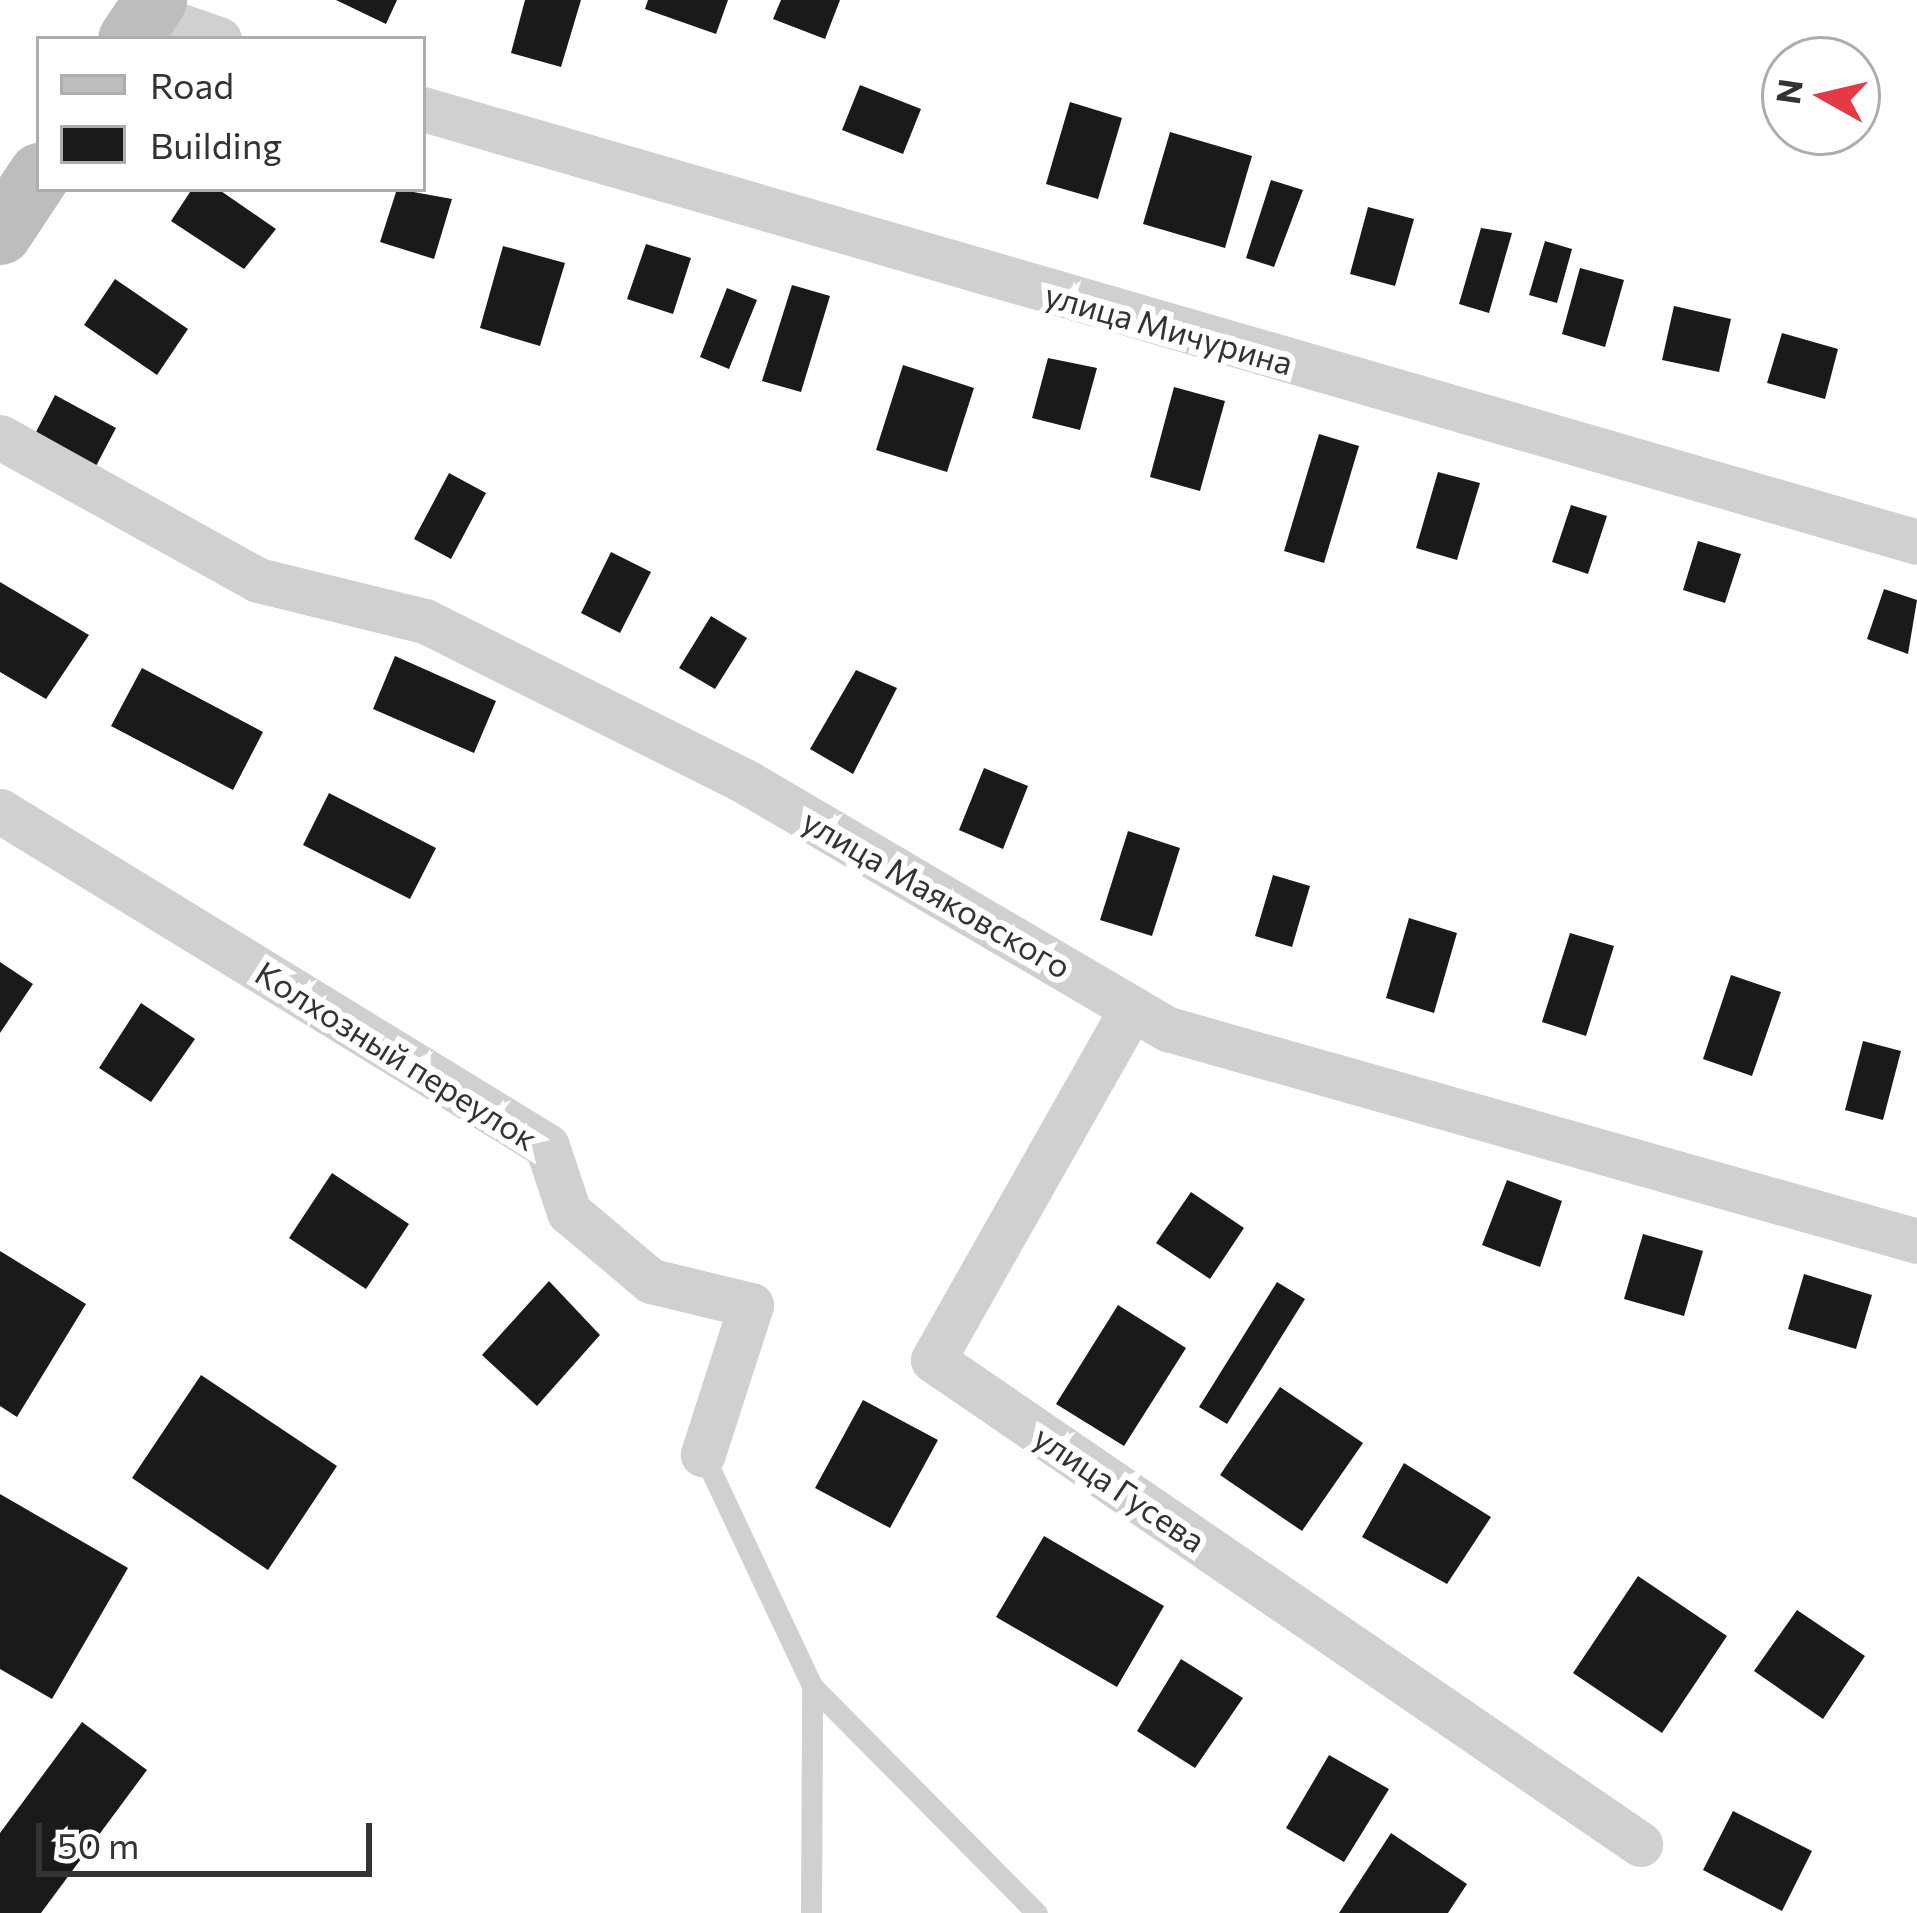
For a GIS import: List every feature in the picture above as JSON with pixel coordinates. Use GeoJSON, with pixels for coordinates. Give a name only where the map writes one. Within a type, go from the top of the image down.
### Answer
{"type":"FeatureCollection","features":[{"type":"Feature","properties":{"kind":"main road"},"geometry":{"type":"LineString","coordinates":[[0,233],[36,179]]}},
{"type":"Feature","properties":{"kind":"street"},"geometry":{"type":"LineString","coordinates":[[143,18],[208,36]]}},
{"type":"Feature","properties":{"kind":"street","name":"улица Мичурина"},"geometry":{"type":"LineString","coordinates":[[426,110],[1917,542]]}},
{"type":"Feature","properties":{"kind":"street","name":"улица Маяковского"},"geometry":{"type":"LineString","coordinates":[[0,437],[258,580],[425,621],[748,783],[1168,1029],[1917,1241]]}},
{"type":"Feature","properties":{"kind":"street","name":"Колхозный переулок"},"geometry":{"type":"LineString","coordinates":[[0,811],[548,1145],[569,1212],[651,1281],[751,1305],[703,1454]]}},
{"type":"Feature","properties":{"kind":"street","name":"улица Гусева"},"geometry":{"type":"LineString","coordinates":[[1132,1008],[933,1360],[1640,1844]]}},
{"type":"Feature","properties":{"kind":"lane"},"geometry":{"type":"LineString","coordinates":[[703,1454],[812,1686],[1037,1913]]}},
{"type":"Feature","properties":{"kind":"lane"},"geometry":{"type":"LineString","coordinates":[[811,1913],[812,1686]]}},
{"type":"Feature","properties":{"kind":"building"},"geometry":{"type":"Polygon","coordinates":[[[336,0],[397,0],[386,24],[336,0]]]}},
{"type":"Feature","properties":{"kind":"building"},"geometry":{"type":"Polygon","coordinates":[[[525,0],[581,0],[561,67],[511,53],[525,0]]]}},
{"type":"Feature","properties":{"kind":"building"},"geometry":{"type":"Polygon","coordinates":[[[648,0],[728,0],[716,34],[645,9],[648,0]]]}},
{"type":"Feature","properties":{"kind":"building"},"geometry":{"type":"Polygon","coordinates":[[[781,0],[840,0],[825,39],[773,19],[781,0]]]}},
{"type":"Feature","properties":{"kind":"building"},"geometry":{"type":"Polygon","coordinates":[[[860,85],[921,109],[903,154],[842,130],[860,85]]]}},
{"type":"Feature","properties":{"kind":"building"},"geometry":{"type":"Polygon","coordinates":[[[1070,102],[1122,118],[1098,199],[1046,184],[1070,102]]]}},
{"type":"Feature","properties":{"kind":"building"},"geometry":{"type":"Polygon","coordinates":[[[1170,132],[1252,156],[1225,248],[1143,224],[1170,132]]]}},
{"type":"Feature","properties":{"kind":"building"},"geometry":{"type":"Polygon","coordinates":[[[1271,180],[1303,190],[1274,267],[1246,258],[1271,180]]]}},
{"type":"Feature","properties":{"kind":"building"},"geometry":{"type":"Polygon","coordinates":[[[190,192],[222,192],[276,229],[244,269],[171,221],[190,192]]]}},
{"type":"Feature","properties":{"kind":"building"},"geometry":{"type":"Polygon","coordinates":[[[396,192],[452,199],[434,259],[380,242],[396,192]]]}},
{"type":"Feature","properties":{"kind":"building"},"geometry":{"type":"Polygon","coordinates":[[[1368,207],[1414,219],[1395,286],[1350,274],[1368,207]]]}},
{"type":"Feature","properties":{"kind":"building"},"geometry":{"type":"Polygon","coordinates":[[[1481,228],[1512,233],[1489,313],[1459,304],[1481,228]]]}},
{"type":"Feature","properties":{"kind":"building"},"geometry":{"type":"Polygon","coordinates":[[[1545,241],[1572,249],[1557,303],[1529,295],[1545,241]]]}},
{"type":"Feature","properties":{"kind":"building"},"geometry":{"type":"Polygon","coordinates":[[[646,244],[691,258],[673,314],[627,299],[646,244]]]}},
{"type":"Feature","properties":{"kind":"building"},"geometry":{"type":"Polygon","coordinates":[[[503,246],[565,263],[540,346],[480,328],[503,246]]]}},
{"type":"Feature","properties":{"kind":"building"},"geometry":{"type":"Polygon","coordinates":[[[1580,268],[1624,280],[1605,347],[1562,334],[1580,268]]]}},
{"type":"Feature","properties":{"kind":"building"},"geometry":{"type":"Polygon","coordinates":[[[115,279],[188,329],[157,375],[84,325],[115,279]]]}},
{"type":"Feature","properties":{"kind":"building"},"geometry":{"type":"Polygon","coordinates":[[[792,285],[830,296],[801,392],[762,381],[792,285]]]}},
{"type":"Feature","properties":{"kind":"building"},"geometry":{"type":"Polygon","coordinates":[[[727,288],[757,300],[729,369],[700,357],[727,288]]]}},
{"type":"Feature","properties":{"kind":"building"},"geometry":{"type":"Polygon","coordinates":[[[1674,306],[1731,319],[1719,372],[1662,360],[1674,306]]]}},
{"type":"Feature","properties":{"kind":"building"},"geometry":{"type":"Polygon","coordinates":[[[1782,333],[1838,349],[1825,399],[1767,383],[1782,333]]]}},
{"type":"Feature","properties":{"kind":"building"},"geometry":{"type":"Polygon","coordinates":[[[1048,358],[1097,368],[1080,430],[1032,418],[1048,358]]]}},
{"type":"Feature","properties":{"kind":"building"},"geometry":{"type":"Polygon","coordinates":[[[903,365],[974,388],[947,472],[876,450],[903,365]]]}},
{"type":"Feature","properties":{"kind":"building"},"geometry":{"type":"Polygon","coordinates":[[[1174,387],[1225,401],[1200,491],[1150,477],[1174,387]]]}},
{"type":"Feature","properties":{"kind":"building"},"geometry":{"type":"Polygon","coordinates":[[[55,395],[116,428],[96,466],[35,434],[55,395]]]}},
{"type":"Feature","properties":{"kind":"building"},"geometry":{"type":"Polygon","coordinates":[[[1319,434],[1359,446],[1324,563],[1284,551],[1319,434]]]}},
{"type":"Feature","properties":{"kind":"building"},"geometry":{"type":"Polygon","coordinates":[[[1438,472],[1480,483],[1457,560],[1416,548],[1438,472]]]}},
{"type":"Feature","properties":{"kind":"building"},"geometry":{"type":"Polygon","coordinates":[[[449,473],[486,493],[451,559],[414,539],[449,473]]]}},
{"type":"Feature","properties":{"kind":"building"},"geometry":{"type":"Polygon","coordinates":[[[1571,505],[1607,516],[1588,574],[1552,562],[1571,505]]]}},
{"type":"Feature","properties":{"kind":"building"},"geometry":{"type":"Polygon","coordinates":[[[1698,541],[1741,554],[1725,603],[1683,590],[1698,541]]]}},
{"type":"Feature","properties":{"kind":"building"},"geometry":{"type":"Polygon","coordinates":[[[611,552],[651,572],[620,633],[581,613],[611,552]]]}},
{"type":"Feature","properties":{"kind":"building"},"geometry":{"type":"Polygon","coordinates":[[[0,582],[89,635],[46,699],[0,672],[0,582]]]}},
{"type":"Feature","properties":{"kind":"building"},"geometry":{"type":"Polygon","coordinates":[[[1884,589],[1917,600],[1908,654],[1867,639],[1884,589]]]}},
{"type":"Feature","properties":{"kind":"building"},"geometry":{"type":"Polygon","coordinates":[[[711,616],[747,638],[715,689],[679,668],[711,616]]]}},
{"type":"Feature","properties":{"kind":"building"},"geometry":{"type":"Polygon","coordinates":[[[395,656],[496,701],[474,753],[373,709],[395,656]]]}},
{"type":"Feature","properties":{"kind":"building"},"geometry":{"type":"Polygon","coordinates":[[[142,668],[263,732],[233,790],[111,726],[142,668]]]}},
{"type":"Feature","properties":{"kind":"building"},"geometry":{"type":"Polygon","coordinates":[[[856,670],[897,688],[853,774],[810,749],[856,670]]]}},
{"type":"Feature","properties":{"kind":"building"},"geometry":{"type":"Polygon","coordinates":[[[984,768],[1028,786],[1003,849],[959,830],[984,768]]]}},
{"type":"Feature","properties":{"kind":"building"},"geometry":{"type":"Polygon","coordinates":[[[329,793],[436,848],[410,899],[303,845],[329,793]]]}},
{"type":"Feature","properties":{"kind":"building"},"geometry":{"type":"Polygon","coordinates":[[[1128,831],[1180,848],[1152,936],[1100,920],[1128,831]]]}},
{"type":"Feature","properties":{"kind":"building"},"geometry":{"type":"Polygon","coordinates":[[[1273,875],[1310,886],[1292,947],[1255,936],[1273,875]]]}},
{"type":"Feature","properties":{"kind":"building"},"geometry":{"type":"Polygon","coordinates":[[[1409,918],[1457,933],[1434,1013],[1386,998],[1409,918]]]}},
{"type":"Feature","properties":{"kind":"building"},"geometry":{"type":"Polygon","coordinates":[[[1570,933],[1614,946],[1586,1036],[1542,1022],[1570,933]]]}},
{"type":"Feature","properties":{"kind":"building"},"geometry":{"type":"Polygon","coordinates":[[[0,962],[33,984],[0,1033],[0,962]]]}},
{"type":"Feature","properties":{"kind":"building"},"geometry":{"type":"Polygon","coordinates":[[[1731,975],[1781,992],[1752,1076],[1703,1059],[1731,975]]]}},
{"type":"Feature","properties":{"kind":"building"},"geometry":{"type":"Polygon","coordinates":[[[141,1003],[195,1039],[151,1102],[99,1068],[141,1003]]]}},
{"type":"Feature","properties":{"kind":"building"},"geometry":{"type":"Polygon","coordinates":[[[1863,1041],[1901,1051],[1883,1120],[1845,1110],[1863,1041]]]}},
{"type":"Feature","properties":{"kind":"building"},"geometry":{"type":"Polygon","coordinates":[[[332,1173],[409,1224],[366,1289],[289,1238],[332,1173]]]}},
{"type":"Feature","properties":{"kind":"building"},"geometry":{"type":"Polygon","coordinates":[[[1507,1180],[1562,1201],[1540,1267],[1482,1245],[1507,1180]]]}},
{"type":"Feature","properties":{"kind":"building"},"geometry":{"type":"Polygon","coordinates":[[[1191,1192],[1244,1228],[1210,1279],[1156,1243],[1191,1192]]]}},
{"type":"Feature","properties":{"kind":"building"},"geometry":{"type":"Polygon","coordinates":[[[1643,1234],[1703,1251],[1684,1316],[1624,1299],[1643,1234]]]}},
{"type":"Feature","properties":{"kind":"building"},"geometry":{"type":"Polygon","coordinates":[[[0,1251],[86,1304],[17,1417],[0,1406],[0,1251]]]}},
{"type":"Feature","properties":{"kind":"building"},"geometry":{"type":"Polygon","coordinates":[[[1804,1274],[1872,1295],[1856,1349],[1788,1329],[1804,1274]]]}},
{"type":"Feature","properties":{"kind":"building"},"geometry":{"type":"Polygon","coordinates":[[[549,1281],[600,1335],[537,1406],[482,1355],[549,1281]]]}},
{"type":"Feature","properties":{"kind":"building"},"geometry":{"type":"Polygon","coordinates":[[[1277,1282],[1305,1299],[1227,1424],[1199,1407],[1277,1282]]]}},
{"type":"Feature","properties":{"kind":"building"},"geometry":{"type":"Polygon","coordinates":[[[1118,1305],[1186,1348],[1124,1446],[1056,1404],[1118,1305]]]}},
{"type":"Feature","properties":{"kind":"building"},"geometry":{"type":"Polygon","coordinates":[[[201,1375],[337,1466],[268,1570],[132,1478],[201,1375]]]}},
{"type":"Feature","properties":{"kind":"building"},"geometry":{"type":"Polygon","coordinates":[[[1280,1387],[1363,1443],[1302,1531],[1220,1475],[1280,1387]]]}},
{"type":"Feature","properties":{"kind":"building"},"geometry":{"type":"Polygon","coordinates":[[[863,1400],[938,1440],[890,1528],[815,1488],[863,1400]]]}},
{"type":"Feature","properties":{"kind":"building"},"geometry":{"type":"Polygon","coordinates":[[[1404,1463],[1491,1517],[1447,1584],[1362,1537],[1404,1463]]]}},
{"type":"Feature","properties":{"kind":"building"},"geometry":{"type":"Polygon","coordinates":[[[0,1494],[128,1568],[52,1699],[0,1669],[0,1494]]]}},
{"type":"Feature","properties":{"kind":"building"},"geometry":{"type":"Polygon","coordinates":[[[1044,1536],[1164,1606],[1117,1687],[996,1617],[1044,1536]]]}},
{"type":"Feature","properties":{"kind":"building"},"geometry":{"type":"Polygon","coordinates":[[[1638,1576],[1727,1636],[1662,1733],[1573,1673],[1638,1576]]]}},
{"type":"Feature","properties":{"kind":"building"},"geometry":{"type":"Polygon","coordinates":[[[1797,1610],[1865,1656],[1823,1719],[1754,1671],[1797,1610]]]}},
{"type":"Feature","properties":{"kind":"building"},"geometry":{"type":"Polygon","coordinates":[[[1181,1659],[1243,1698],[1195,1768],[1137,1731],[1181,1659]]]}},
{"type":"Feature","properties":{"kind":"building"},"geometry":{"type":"Polygon","coordinates":[[[82,1722],[147,1770],[41,1913],[0,1913],[0,1833],[82,1722]]]}},
{"type":"Feature","properties":{"kind":"building"},"geometry":{"type":"Polygon","coordinates":[[[1329,1755],[1389,1789],[1344,1862],[1286,1828],[1329,1755]]]}},
{"type":"Feature","properties":{"kind":"building"},"geometry":{"type":"Polygon","coordinates":[[[1733,1811],[1812,1851],[1782,1911],[1703,1870],[1733,1811]]]}},
{"type":"Feature","properties":{"kind":"building"},"geometry":{"type":"Polygon","coordinates":[[[1391,1833],[1467,1884],[1448,1913],[1339,1913],[1391,1833]]]}}]}
